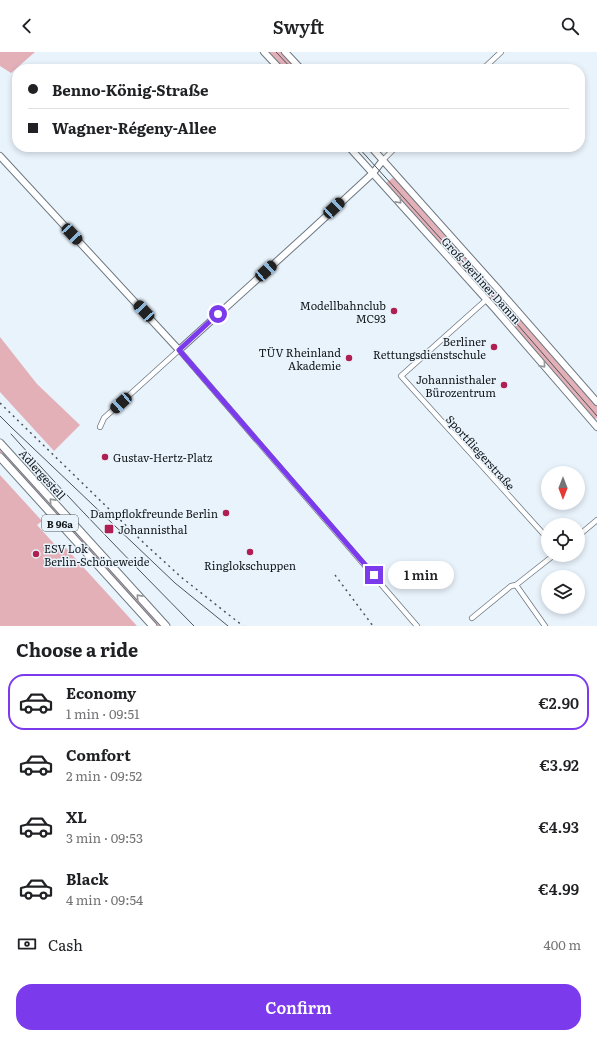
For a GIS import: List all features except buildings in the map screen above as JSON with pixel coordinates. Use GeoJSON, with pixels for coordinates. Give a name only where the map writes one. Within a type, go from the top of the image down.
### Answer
{"type":"FeatureCollection","features":[{"type":"Feature","properties":{"kind":"main road"},"geometry":{"type":"LineString","coordinates":[[264,52],[275,64]]}},
{"type":"Feature","properties":{"kind":"main road"},"geometry":{"type":"LineString","coordinates":[[285,52],[296,64]]}},
{"type":"Feature","properties":{"kind":"main road","name":"Groß-Berliner Damm"},"geometry":{"type":"LineString","coordinates":[[353,152],[597,427]]}},
{"type":"Feature","properties":{"kind":"main road","name":"Groß-Berliner Damm"},"geometry":{"type":"LineString","coordinates":[[376,152],[597,402]]}},
{"type":"Feature","properties":{"kind":"main road"},"geometry":{"type":"LineString","coordinates":[[0,156],[179,350],[372,173],[383,160]]}},
{"type":"Feature","properties":{"kind":"main road","name":"Adlergestell"},"geometry":{"type":"LineString","coordinates":[[0,443],[166,626]]}},
{"type":"Feature","properties":{"kind":"main road","name":"Adlergestell"},"geometry":{"type":"LineString","coordinates":[[0,457],[153,626]]}},
{"type":"Feature","properties":{"kind":"street"},"geometry":{"type":"LineString","coordinates":[[488,64],[501,52]]}},
{"type":"Feature","properties":{"kind":"street"},"geometry":{"type":"LineString","coordinates":[[383,160],[391,152]]}},
{"type":"Feature","properties":{"kind":"street","name":"Sportfliegerstraße"},"geometry":{"type":"LineString","coordinates":[[486,300],[402,376],[541,531]]}},
{"type":"Feature","properties":{"kind":"street"},"geometry":{"type":"LineString","coordinates":[[100,427],[104,418],[179,350],[417,626]]}},
{"type":"Feature","properties":{"kind":"street"},"geometry":{"type":"LineString","coordinates":[[585,530],[597,520]]}},
{"type":"Feature","properties":{"kind":"street"},"geometry":{"type":"LineString","coordinates":[[472,618],[511,586],[516,585],[545,562]]}},
{"type":"Feature","properties":{"kind":"street"},"geometry":{"type":"LineString","coordinates":[[516,585],[545,626]]}},
{"type":"Feature","properties":{"kind":"shaded area"},"geometry":{"type":"Polygon","coordinates":[[[0,52],[35,52],[21,64],[12,64],[11,73],[0,66],[0,52]]]}},
{"type":"Feature","properties":{"kind":"shaded area"},"geometry":{"type":"Polygon","coordinates":[[[268,52],[282,52],[293,64],[279,64],[268,52]]]}},
{"type":"Feature","properties":{"kind":"shaded area"},"geometry":{"type":"Polygon","coordinates":[[[394,177],[498,293],[496,295],[498,298],[495,298],[492,301],[386,183],[394,177]]]}},
{"type":"Feature","properties":{"kind":"shaded area"},"geometry":{"type":"Polygon","coordinates":[[[504,300],[597,406],[597,418],[595,419],[498,308],[500,306],[497,303],[501,303],[504,300]]]}},
{"type":"Feature","properties":{"kind":"shaded area"},"geometry":{"type":"Polygon","coordinates":[[[0,337],[37,384],[80,425],[54,451],[0,392],[0,337]]]}},
{"type":"Feature","properties":{"kind":"shaded area"},"geometry":{"type":"Polygon","coordinates":[[[0,448],[66,521],[64,523],[0,453],[0,448]]]}},
{"type":"Feature","properties":{"kind":"shaded area","name":"ESV Lok Berlin-Schöneweide"},"geometry":{"type":"Polygon","coordinates":[[[0,475],[42,521],[37,525],[59,549],[64,546],[137,626],[0,626],[0,475]]]}},
{"type":"Feature","properties":{"kind":"shaded area"},"geometry":{"type":"Polygon","coordinates":[[[68,522],[162,626],[157,626],[65,525],[68,522]]]}},
{"type":"Feature","properties":{"kind":"tram line"},"geometry":{"type":"LineString","coordinates":[[276,52],[287,64]]}},
{"type":"Feature","properties":{"kind":"tram line"},"geometry":{"type":"LineString","coordinates":[[363,152],[504,309],[597,416]]}},
{"type":"Feature","properties":{"kind":"tram line"},"geometry":{"type":"LineString","coordinates":[[0,416],[175,583],[228,626]]}},
{"type":"Feature","properties":{"kind":"tram line"},"geometry":{"type":"LineString","coordinates":[[11,434],[78,507],[194,626]]}},
{"type":"Feature","properties":{"kind":"railway"},"geometry":{"type":"LineString","coordinates":[[0,403],[146,545],[181,577],[243,626]]}},
{"type":"Feature","properties":{"kind":"railway"},"geometry":{"type":"LineString","coordinates":[[335,575],[373,626]]}},
{"type":"Feature","properties":{"kind":"place","name":"Modellbahnclub MC93"},"geometry":{"type":"Point","coordinates":[394,311]}},
{"type":"Feature","properties":{"kind":"place","name":"Berliner Rettungsdienstschule"},"geometry":{"type":"Point","coordinates":[494,347]}},
{"type":"Feature","properties":{"kind":"place","name":"TÜV Rheinland Akademie"},"geometry":{"type":"Point","coordinates":[349,358]}},
{"type":"Feature","properties":{"kind":"place","name":"Johannisthaler Bürozentrum"},"geometry":{"type":"Point","coordinates":[504,385]}},
{"type":"Feature","properties":{"kind":"place","name":"Gustav-Hertz-Platz"},"geometry":{"type":"Point","coordinates":[105,457]}},
{"type":"Feature","properties":{"kind":"place","name":"Dampflokfreunde Berlin"},"geometry":{"type":"Point","coordinates":[226,513]}},
{"type":"Feature","properties":{"kind":"place","name":"Johannisthal"},"geometry":{"type":"Point","coordinates":[109,529]}},
{"type":"Feature","properties":{"kind":"place","name":"Ringlokschuppen"},"geometry":{"type":"Point","coordinates":[250,552]}},
{"type":"Feature","properties":{"kind":"place","name":"ESV Lok Berlin-Schöneweide"},"geometry":{"type":"Point","coordinates":[36,554]}},
{"type":"Feature","properties":{"kind":"route"},"geometry":{"type":"LineString","coordinates":[[218,314],[179,350],[374,575]]}}]}
